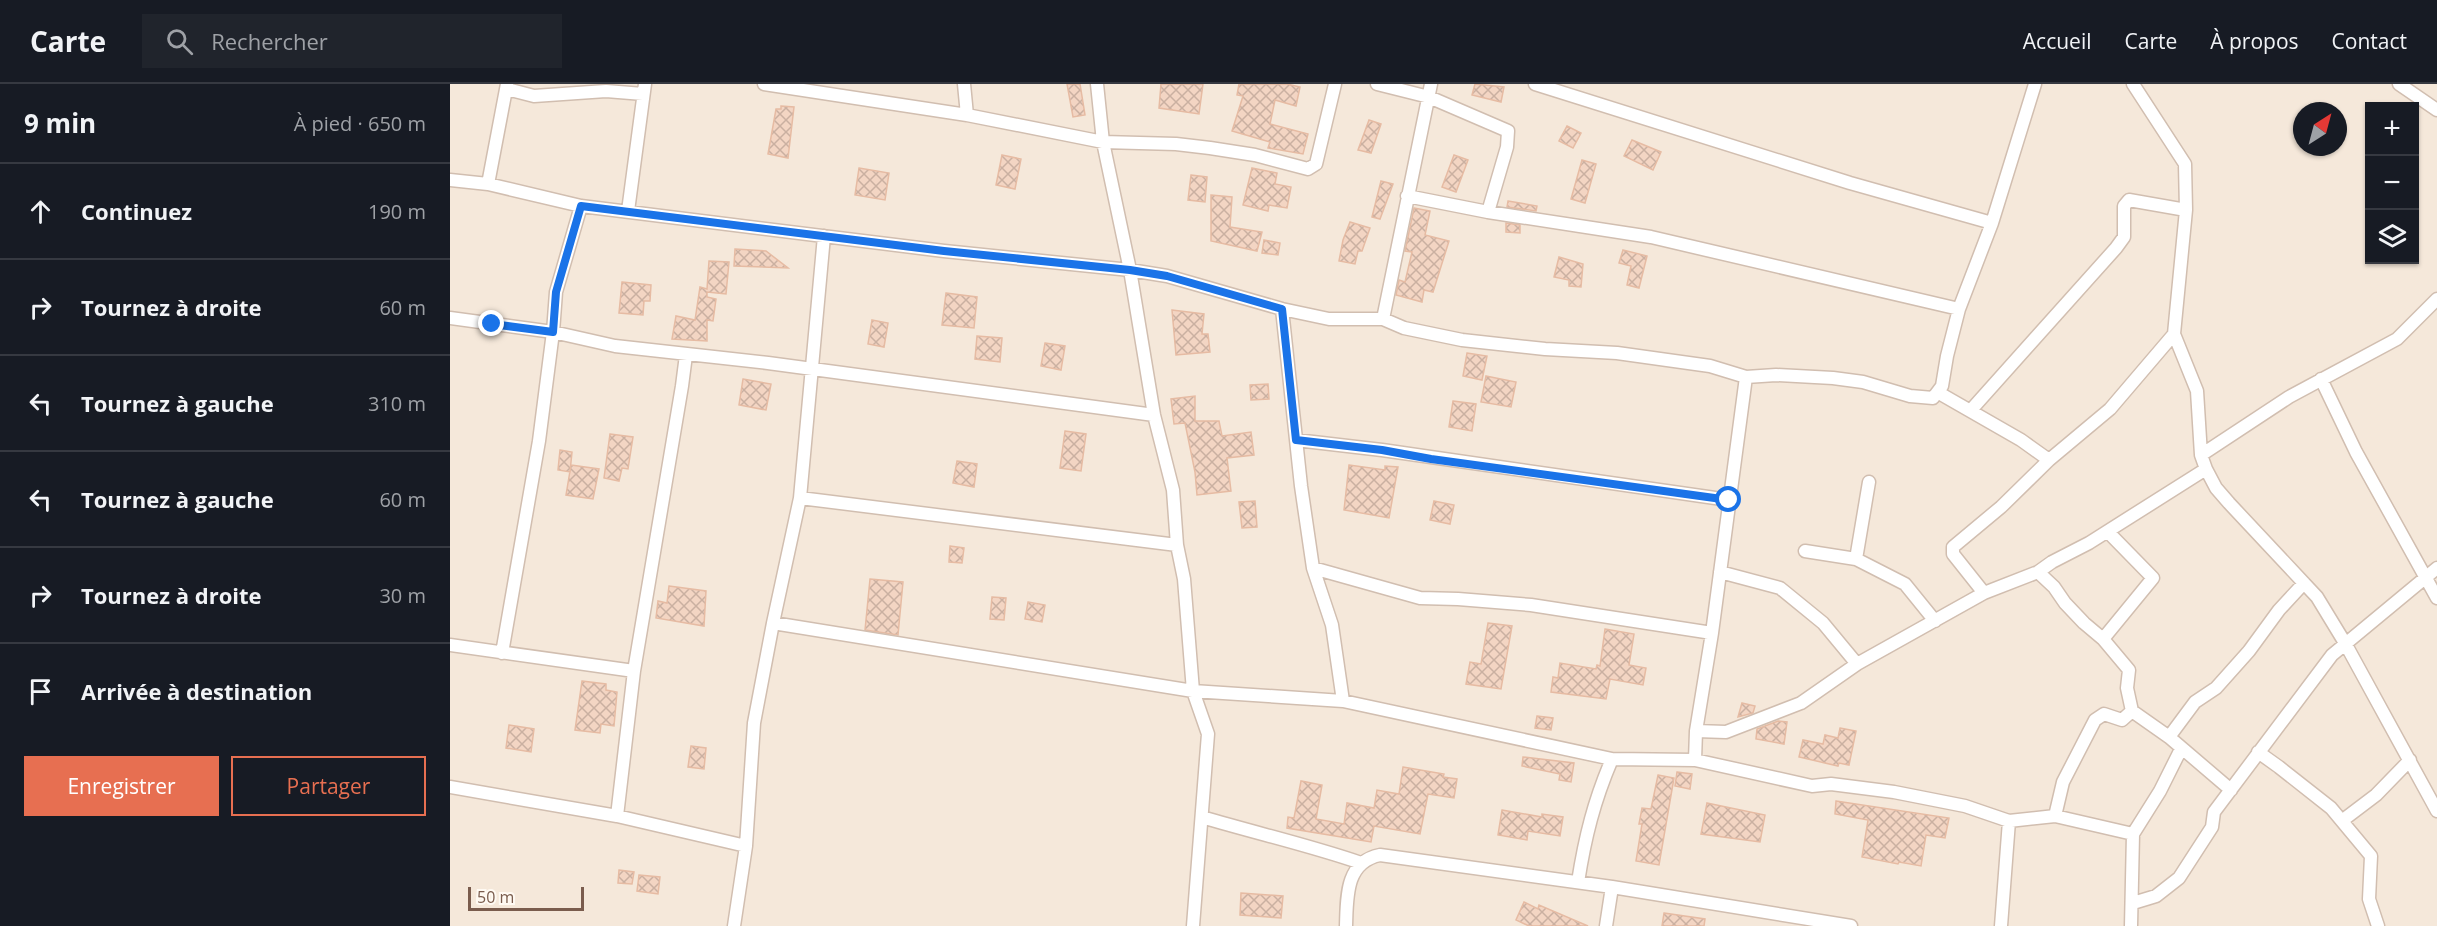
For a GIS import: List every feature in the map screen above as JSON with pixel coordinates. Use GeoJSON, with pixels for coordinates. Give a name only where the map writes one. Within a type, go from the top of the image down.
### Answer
{"type":"FeatureCollection","features":[{"type":"Feature","properties":{"kind":"street"},"geometry":{"type":"LineString","coordinates":[[764,84],[967,115],[1103,142],[1210,148],[1255,155],[1308,169],[1316,164],[1335,84]]}},
{"type":"Feature","properties":{"kind":"street"},"geometry":{"type":"LineString","coordinates":[[964,84],[967,115]]}},
{"type":"Feature","properties":{"kind":"street"},"geometry":{"type":"LineString","coordinates":[[1097,84],[1103,142],[1130,270],[1154,415],[1173,490],[1177,545],[1184,579],[1193,691],[1208,734],[1193,926]]}},
{"type":"Feature","properties":{"kind":"street"},"geometry":{"type":"LineString","coordinates":[[1377,84],[1429,98],[1504,128],[1509,134],[1488,212]]}},
{"type":"Feature","properties":{"kind":"street"},"geometry":{"type":"LineString","coordinates":[[1383,320],[1431,84]]}},
{"type":"Feature","properties":{"kind":"street"},"geometry":{"type":"LineString","coordinates":[[1535,84],[1992,224]]}},
{"type":"Feature","properties":{"kind":"street"},"geometry":{"type":"LineString","coordinates":[[450,180],[488,184],[581,206],[1130,270],[1167,276],[1282,309],[1329,319],[1383,320],[1404,328],[1462,340],[1545,349],[1617,353],[1710,366],[1746,377],[1776,375],[1833,378],[1863,382],[1910,396],[1933,398],[1942,386],[1959,309],[1992,224],[2035,84]]}},
{"type":"Feature","properties":{"kind":"street"},"geometry":{"type":"LineString","coordinates":[[2133,84],[2184,161],[2186,210],[2174,334],[2197,391],[2201,455],[2206,469],[2216,488],[2229,503],[2317,597],[2410,760],[2433,794],[2437,811]]}},
{"type":"Feature","properties":{"kind":"street"},"geometry":{"type":"LineString","coordinates":[[2399,84],[2437,110]]}},
{"type":"Feature","properties":{"kind":"street"},"geometry":{"type":"LineString","coordinates":[[488,184],[507,87],[534,96],[644,89],[628,211]]}},
{"type":"Feature","properties":{"kind":"street"},"geometry":{"type":"LineString","coordinates":[[1407,196],[1488,212],[1651,237],[1959,309]]}},
{"type":"Feature","properties":{"kind":"street"},"geometry":{"type":"LineString","coordinates":[[1971,410],[2116,248],[2124,237],[2126,202],[2129,200],[2186,210]]}},
{"type":"Feature","properties":{"kind":"street"},"geometry":{"type":"LineString","coordinates":[[502,653],[539,441],[556,292],[581,206]]}},
{"type":"Feature","properties":{"kind":"street"},"geometry":{"type":"LineString","coordinates":[[734,926],[746,846],[754,723],[800,498],[810,369],[825,236]]}},
{"type":"Feature","properties":{"kind":"street"},"geometry":{"type":"LineString","coordinates":[[2201,455],[2246,424],[2321,379],[2397,339],[2437,299]]}},
{"type":"Feature","properties":{"kind":"street"},"geometry":{"type":"LineString","coordinates":[[1282,309],[1313,568],[1332,625],[1343,702]]}},
{"type":"Feature","properties":{"kind":"street"},"geometry":{"type":"LineString","coordinates":[[450,318],[553,332],[615,346],[810,369],[1154,415]]}},
{"type":"Feature","properties":{"kind":"street"},"geometry":{"type":"LineString","coordinates":[[1984,593],[1953,554],[1953,547],[2001,507],[2049,460],[2110,409],[2174,334]]}},
{"type":"Feature","properties":{"kind":"street"},"geometry":{"type":"LineString","coordinates":[[617,816],[634,671],[686,355]]}},
{"type":"Feature","properties":{"kind":"street"},"geometry":{"type":"LineString","coordinates":[[1695,760],[1696,731],[1712,633],[1746,377]]}},
{"type":"Feature","properties":{"kind":"street"},"geometry":{"type":"LineString","coordinates":[[2321,379],[2356,452],[2437,598]]}},
{"type":"Feature","properties":{"kind":"street"},"geometry":{"type":"LineString","coordinates":[[1939,393],[2021,440],[2049,460]]}},
{"type":"Feature","properties":{"kind":"street"},"geometry":{"type":"LineString","coordinates":[[1296,440],[1382,450],[1431,459],[1729,500]]}},
{"type":"Feature","properties":{"kind":"street"},"geometry":{"type":"LineString","coordinates":[[1696,731],[1726,732],[1801,703],[1857,664],[1984,593],[2038,572],[2108,532],[2206,469]]}},
{"type":"Feature","properties":{"kind":"street"},"geometry":{"type":"LineString","coordinates":[[1856,559],[1869,482]]}},
{"type":"Feature","properties":{"kind":"street"},"geometry":{"type":"LineString","coordinates":[[800,498],[1177,545]]}},
{"type":"Feature","properties":{"kind":"street"},"geometry":{"type":"LineString","coordinates":[[2103,639],[2153,578],[2108,532]]}},
{"type":"Feature","properties":{"kind":"street"},"geometry":{"type":"LineString","coordinates":[[1805,551],[1856,559],[1905,584],[1935,621]]}},
{"type":"Feature","properties":{"kind":"street"},"geometry":{"type":"LineString","coordinates":[[1313,568],[1420,598],[1531,605],[1712,633]]}},
{"type":"Feature","properties":{"kind":"street"},"geometry":{"type":"LineString","coordinates":[[2133,903],[2156,896],[2179,878],[2212,827],[2214,812],[2332,655],[2437,568]]}},
{"type":"Feature","properties":{"kind":"street"},"geometry":{"type":"LineString","coordinates":[[1720,572],[1780,588],[1823,623],[1857,664]]}},
{"type":"Feature","properties":{"kind":"street"},"geometry":{"type":"LineString","coordinates":[[2038,572],[2084,623],[2103,639],[2129,670],[2127,688],[2132,711],[2169,737],[2231,790]]}},
{"type":"Feature","properties":{"kind":"street"},"geometry":{"type":"LineString","coordinates":[[2169,737],[2195,702],[2216,688],[2248,651],[2278,610],[2304,583]]}},
{"type":"Feature","properties":{"kind":"street"},"geometry":{"type":"LineString","coordinates":[[773,623],[1193,691],[1343,702],[1612,759],[1695,760],[1812,786],[1831,784],[1894,792],[1965,806],[2009,821],[2055,816],[2133,834]]}},
{"type":"Feature","properties":{"kind":"street"},"geometry":{"type":"LineString","coordinates":[[450,645],[634,671]]}},
{"type":"Feature","properties":{"kind":"street"},"geometry":{"type":"LineString","coordinates":[[2055,816],[2063,782],[2095,720],[2103,714],[2122,720],[2132,711]]}},
{"type":"Feature","properties":{"kind":"street"},"geometry":{"type":"LineString","coordinates":[[2131,926],[2133,834],[2160,791],[2181,749]]}},
{"type":"Feature","properties":{"kind":"street"},"geometry":{"type":"LineString","coordinates":[[2258,752],[2296,780],[2343,820],[2371,856],[2369,899],[2378,926]]}},
{"type":"Feature","properties":{"kind":"street"},"geometry":{"type":"LineString","coordinates":[[1578,882],[1587,826],[1597,793],[1612,759]]}},
{"type":"Feature","properties":{"kind":"street"},"geometry":{"type":"LineString","coordinates":[[2343,820],[2376,795],[2410,760]]}},
{"type":"Feature","properties":{"kind":"street"},"geometry":{"type":"LineString","coordinates":[[450,787],[617,816],[746,846]]}},
{"type":"Feature","properties":{"kind":"street"},"geometry":{"type":"LineString","coordinates":[[1202,817],[1254,833],[1313,846],[1361,863]]}},
{"type":"Feature","properties":{"kind":"street"},"geometry":{"type":"LineString","coordinates":[[2001,926],[2009,821]]}},
{"type":"Feature","properties":{"kind":"street"},"geometry":{"type":"LineString","coordinates":[[1346,926],[1347,891],[1361,863],[1370,856],[1380,855],[1612,887],[1851,926]]}},
{"type":"Feature","properties":{"kind":"street"},"geometry":{"type":"LineString","coordinates":[[1606,926],[1612,887]]}},
{"type":"Feature","properties":{"kind":"shaded area"},"geometry":{"type":"Polygon","coordinates":[[[450,84],[2437,84],[2437,926],[450,926],[450,84]]]}},
{"type":"Feature","properties":{"kind":"building"},"geometry":{"type":"Polygon","coordinates":[[[1067,84],[1080,84],[1085,115],[1073,117],[1067,84]]]}},
{"type":"Feature","properties":{"kind":"building"},"geometry":{"type":"Polygon","coordinates":[[[1161,84],[1203,84],[1199,114],[1159,108],[1161,84]]]}},
{"type":"Feature","properties":{"kind":"building"},"geometry":{"type":"Polygon","coordinates":[[[1239,84],[1287,84],[1300,87],[1296,106],[1275,100],[1270,124],[1308,134],[1303,154],[1268,148],[1270,142],[1232,131],[1243,96],[1237,95],[1239,84]]]}},
{"type":"Feature","properties":{"kind":"building"},"geometry":{"type":"Polygon","coordinates":[[[1475,84],[1504,87],[1501,102],[1472,95],[1475,84]]]}},
{"type":"Feature","properties":{"kind":"building"},"geometry":{"type":"Polygon","coordinates":[[[781,106],[794,107],[788,158],[768,154],[776,109],[781,109],[781,106]]]}},
{"type":"Feature","properties":{"kind":"building"},"geometry":{"type":"Polygon","coordinates":[[[1369,120],[1381,124],[1371,153],[1358,150],[1369,120]]]}},
{"type":"Feature","properties":{"kind":"building"},"geometry":{"type":"Polygon","coordinates":[[[1567,126],[1581,133],[1573,148],[1559,141],[1567,126]]]}},
{"type":"Feature","properties":{"kind":"building"},"geometry":{"type":"Polygon","coordinates":[[[1632,140],[1661,152],[1653,170],[1624,156],[1632,140]]]}},
{"type":"Feature","properties":{"kind":"building"},"geometry":{"type":"Polygon","coordinates":[[[1002,155],[1021,159],[1015,189],[996,185],[1002,155]]]}},
{"type":"Feature","properties":{"kind":"building"},"geometry":{"type":"Polygon","coordinates":[[[1454,155],[1468,160],[1456,192],[1442,187],[1454,155]]]}},
{"type":"Feature","properties":{"kind":"building"},"geometry":{"type":"Polygon","coordinates":[[[1582,160],[1596,164],[1585,203],[1571,199],[1582,160]]]}},
{"type":"Feature","properties":{"kind":"building"},"geometry":{"type":"Polygon","coordinates":[[[859,168],[889,173],[885,200],[855,195],[859,168]]]}},
{"type":"Feature","properties":{"kind":"building"},"geometry":{"type":"Polygon","coordinates":[[[1252,168],[1277,173],[1275,184],[1291,187],[1287,208],[1269,205],[1268,211],[1243,205],[1252,168]]]}},
{"type":"Feature","properties":{"kind":"building"},"geometry":{"type":"Polygon","coordinates":[[[1191,175],[1207,177],[1205,202],[1188,200],[1191,175]]]}},
{"type":"Feature","properties":{"kind":"building"},"geometry":{"type":"Polygon","coordinates":[[[1381,181],[1393,184],[1380,219],[1372,217],[1381,181]]]}},
{"type":"Feature","properties":{"kind":"building"},"geometry":{"type":"Polygon","coordinates":[[[1211,195],[1232,197],[1230,227],[1262,232],[1257,251],[1211,241],[1211,195]]]}},
{"type":"Feature","properties":{"kind":"building"},"geometry":{"type":"Polygon","coordinates":[[[1508,201],[1537,206],[1536,211],[1507,207],[1508,201]]]}},
{"type":"Feature","properties":{"kind":"building"},"geometry":{"type":"Polygon","coordinates":[[[1414,208],[1430,211],[1425,235],[1449,241],[1433,292],[1424,290],[1422,302],[1396,295],[1399,280],[1405,282],[1412,252],[1405,251],[1414,208]]]}},
{"type":"Feature","properties":{"kind":"building"},"geometry":{"type":"Polygon","coordinates":[[[1350,222],[1370,228],[1362,251],[1358,251],[1355,264],[1339,261],[1343,240],[1350,222]]]}},
{"type":"Feature","properties":{"kind":"building"},"geometry":{"type":"Polygon","coordinates":[[[1506,223],[1520,225],[1520,233],[1506,232],[1506,223]]]}},
{"type":"Feature","properties":{"kind":"building"},"geometry":{"type":"Polygon","coordinates":[[[1264,240],[1280,243],[1278,255],[1262,253],[1264,240]]]}},
{"type":"Feature","properties":{"kind":"building"},"geometry":{"type":"Polygon","coordinates":[[[735,249],[766,251],[788,268],[734,266],[735,249]]]}},
{"type":"Feature","properties":{"kind":"building"},"geometry":{"type":"Polygon","coordinates":[[[1623,250],[1647,256],[1639,288],[1627,285],[1631,266],[1619,263],[1623,250]]]}},
{"type":"Feature","properties":{"kind":"building"},"geometry":{"type":"Polygon","coordinates":[[[1559,257],[1583,264],[1581,287],[1569,286],[1569,280],[1554,277],[1559,257]]]}},
{"type":"Feature","properties":{"kind":"building"},"geometry":{"type":"Polygon","coordinates":[[[709,261],[729,262],[726,294],[707,292],[707,297],[716,299],[713,321],[707,320],[707,341],[672,339],[676,316],[695,320],[700,287],[707,289],[709,261]]]}},
{"type":"Feature","properties":{"kind":"building"},"geometry":{"type":"Polygon","coordinates":[[[622,282],[651,285],[650,301],[644,301],[643,315],[619,313],[622,282]]]}},
{"type":"Feature","properties":{"kind":"building"},"geometry":{"type":"Polygon","coordinates":[[[946,293],[977,297],[974,328],[942,325],[946,293]]]}},
{"type":"Feature","properties":{"kind":"building"},"geometry":{"type":"Polygon","coordinates":[[[1172,310],[1204,314],[1202,334],[1208,334],[1210,352],[1176,355],[1172,310]]]}},
{"type":"Feature","properties":{"kind":"building"},"geometry":{"type":"Polygon","coordinates":[[[872,320],[888,323],[884,347],[868,344],[872,320]]]}},
{"type":"Feature","properties":{"kind":"building"},"geometry":{"type":"Polygon","coordinates":[[[977,336],[1002,338],[1000,362],[975,359],[977,336]]]}},
{"type":"Feature","properties":{"kind":"building"},"geometry":{"type":"Polygon","coordinates":[[[1045,343],[1065,346],[1061,370],[1041,366],[1045,343]]]}},
{"type":"Feature","properties":{"kind":"building"},"geometry":{"type":"Polygon","coordinates":[[[1467,353],[1487,356],[1482,380],[1463,376],[1467,353]]]}},
{"type":"Feature","properties":{"kind":"building"},"geometry":{"type":"Polygon","coordinates":[[[1486,376],[1516,382],[1511,407],[1481,402],[1486,376]]]}},
{"type":"Feature","properties":{"kind":"building"},"geometry":{"type":"Polygon","coordinates":[[[743,379],[771,384],[766,410],[739,405],[743,379]]]}},
{"type":"Feature","properties":{"kind":"building"},"geometry":{"type":"Polygon","coordinates":[[[1268,384],[1269,399],[1251,400],[1250,385],[1268,384]]]}},
{"type":"Feature","properties":{"kind":"building"},"geometry":{"type":"Polygon","coordinates":[[[1195,396],[1195,421],[1219,421],[1222,436],[1251,432],[1254,455],[1227,458],[1231,491],[1197,495],[1195,472],[1185,423],[1174,424],[1171,399],[1195,396]]]}},
{"type":"Feature","properties":{"kind":"building"},"geometry":{"type":"Polygon","coordinates":[[[1453,401],[1476,404],[1472,431],[1449,427],[1453,401]]]}},
{"type":"Feature","properties":{"kind":"building"},"geometry":{"type":"Polygon","coordinates":[[[1065,431],[1086,434],[1081,471],[1060,468],[1065,431]]]}},
{"type":"Feature","properties":{"kind":"building"},"geometry":{"type":"Polygon","coordinates":[[[610,434],[633,437],[628,469],[622,468],[619,481],[604,478],[610,434]]]}},
{"type":"Feature","properties":{"kind":"building"},"geometry":{"type":"Polygon","coordinates":[[[560,450],[572,452],[570,472],[558,470],[560,450]]]}},
{"type":"Feature","properties":{"kind":"building"},"geometry":{"type":"Polygon","coordinates":[[[957,461],[977,464],[974,487],[953,483],[957,461]]]}},
{"type":"Feature","properties":{"kind":"building"},"geometry":{"type":"Polygon","coordinates":[[[571,465],[599,469],[593,499],[566,495],[571,465]]]}},
{"type":"Feature","properties":{"kind":"building"},"geometry":{"type":"Polygon","coordinates":[[[1349,465],[1385,470],[1385,466],[1398,467],[1389,518],[1344,510],[1349,465]]]}},
{"type":"Feature","properties":{"kind":"building"},"geometry":{"type":"Polygon","coordinates":[[[1255,501],[1257,527],[1242,528],[1239,502],[1255,501]]]}},
{"type":"Feature","properties":{"kind":"building"},"geometry":{"type":"Polygon","coordinates":[[[1434,501],[1454,505],[1450,524],[1430,520],[1434,501]]]}},
{"type":"Feature","properties":{"kind":"building"},"geometry":{"type":"Polygon","coordinates":[[[950,546],[964,548],[962,563],[949,562],[950,546]]]}},
{"type":"Feature","properties":{"kind":"building"},"geometry":{"type":"Polygon","coordinates":[[[870,579],[903,582],[898,635],[865,630],[870,579]]]}},
{"type":"Feature","properties":{"kind":"building"},"geometry":{"type":"Polygon","coordinates":[[[669,586],[706,591],[704,626],[656,618],[658,601],[667,603],[669,586]]]}},
{"type":"Feature","properties":{"kind":"building"},"geometry":{"type":"Polygon","coordinates":[[[992,597],[1006,598],[1004,620],[990,619],[992,597]]]}},
{"type":"Feature","properties":{"kind":"building"},"geometry":{"type":"Polygon","coordinates":[[[1028,602],[1045,605],[1042,622],[1025,619],[1028,602]]]}},
{"type":"Feature","properties":{"kind":"building"},"geometry":{"type":"Polygon","coordinates":[[[1488,623],[1512,626],[1501,689],[1466,684],[1470,662],[1481,664],[1488,623]]]}},
{"type":"Feature","properties":{"kind":"building"},"geometry":{"type":"Polygon","coordinates":[[[1605,629],[1634,634],[1629,665],[1646,668],[1643,685],[1610,679],[1606,699],[1551,692],[1553,677],[1558,678],[1560,663],[1596,669],[1597,665],[1600,666],[1605,629]]]}},
{"type":"Feature","properties":{"kind":"building"},"geometry":{"type":"Polygon","coordinates":[[[582,681],[606,684],[606,690],[617,692],[614,726],[601,724],[600,733],[575,730],[582,681]]]}},
{"type":"Feature","properties":{"kind":"building"},"geometry":{"type":"Polygon","coordinates":[[[1742,703],[1755,706],[1753,713],[1738,717],[1742,703]]]}},
{"type":"Feature","properties":{"kind":"building"},"geometry":{"type":"Polygon","coordinates":[[[1537,716],[1553,718],[1551,730],[1535,728],[1537,716]]]}},
{"type":"Feature","properties":{"kind":"building"},"geometry":{"type":"Polygon","coordinates":[[[1778,721],[1787,722],[1784,744],[1756,739],[1757,729],[1778,721]]]}},
{"type":"Feature","properties":{"kind":"building"},"geometry":{"type":"Polygon","coordinates":[[[509,725],[534,729],[531,752],[506,748],[509,725]]]}},
{"type":"Feature","properties":{"kind":"building"},"geometry":{"type":"Polygon","coordinates":[[[1840,728],[1856,731],[1849,765],[1839,763],[1838,766],[1799,757],[1803,740],[1823,744],[1825,735],[1838,738],[1840,728]]]}},
{"type":"Feature","properties":{"kind":"building"},"geometry":{"type":"Polygon","coordinates":[[[691,746],[706,748],[704,769],[688,767],[691,746]]]}},
{"type":"Feature","properties":{"kind":"building"},"geometry":{"type":"Polygon","coordinates":[[[1523,757],[1574,763],[1571,782],[1559,780],[1560,774],[1522,766],[1523,757]]]}},
{"type":"Feature","properties":{"kind":"building"},"geometry":{"type":"Polygon","coordinates":[[[1403,767],[1444,774],[1443,777],[1457,779],[1454,798],[1428,794],[1420,834],[1374,826],[1371,842],[1287,828],[1288,817],[1294,818],[1301,781],[1322,785],[1316,819],[1344,824],[1347,803],[1374,808],[1377,790],[1399,794],[1403,767]]]}},
{"type":"Feature","properties":{"kind":"building"},"geometry":{"type":"Polygon","coordinates":[[[1677,772],[1692,774],[1690,789],[1675,786],[1677,772]]]}},
{"type":"Feature","properties":{"kind":"building"},"geometry":{"type":"Polygon","coordinates":[[[1658,775],[1674,778],[1659,865],[1636,861],[1642,808],[1651,809],[1658,775]]]}},
{"type":"Feature","properties":{"kind":"building"},"geometry":{"type":"Polygon","coordinates":[[[1836,801],[1949,818],[1945,838],[1926,835],[1921,866],[1862,857],[1868,820],[1835,814],[1836,801]]]}},
{"type":"Feature","properties":{"kind":"building"},"geometry":{"type":"Polygon","coordinates":[[[1707,803],[1765,815],[1760,842],[1701,834],[1707,803]]]}},
{"type":"Feature","properties":{"kind":"building"},"geometry":{"type":"Polygon","coordinates":[[[1502,810],[1542,817],[1542,814],[1563,817],[1560,836],[1528,831],[1527,840],[1498,835],[1502,810]]]}},
{"type":"Feature","properties":{"kind":"building"},"geometry":{"type":"Polygon","coordinates":[[[619,870],[634,872],[632,884],[618,883],[619,870]]]}},
{"type":"Feature","properties":{"kind":"building"},"geometry":{"type":"Polygon","coordinates":[[[639,875],[660,877],[658,894],[637,891],[639,875]]]}},
{"type":"Feature","properties":{"kind":"building"},"geometry":{"type":"Polygon","coordinates":[[[1241,893],[1283,896],[1281,918],[1240,915],[1241,893]]]}},
{"type":"Feature","properties":{"kind":"building"},"geometry":{"type":"Polygon","coordinates":[[[1524,902],[1538,909],[1539,905],[1588,926],[1529,926],[1516,920],[1524,902]]]}},
{"type":"Feature","properties":{"kind":"building"},"geometry":{"type":"Polygon","coordinates":[[[1664,913],[1705,919],[1704,926],[1662,926],[1664,913]]]}},
{"type":"Feature","properties":{"kind":"route"},"geometry":{"type":"LineString","coordinates":[[492,324],[553,332],[556,292],[581,206],[944,251],[1130,270],[1167,276],[1282,309],[1296,440],[1339,444],[1729,500]]}}]}
